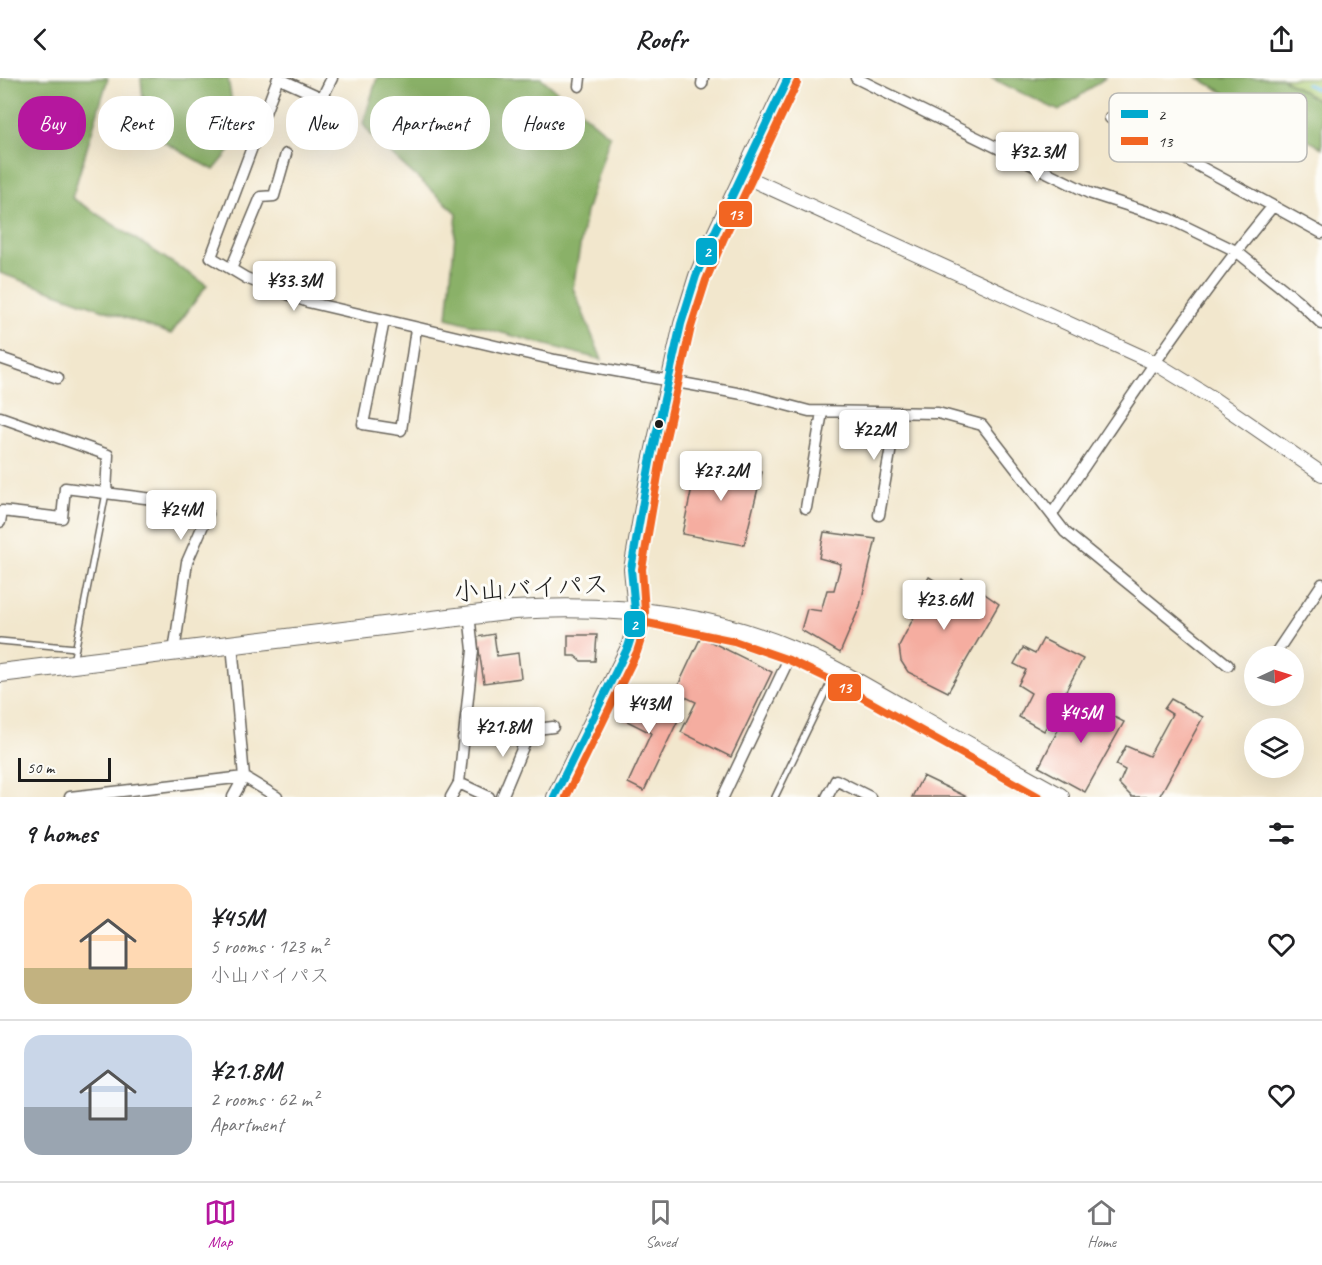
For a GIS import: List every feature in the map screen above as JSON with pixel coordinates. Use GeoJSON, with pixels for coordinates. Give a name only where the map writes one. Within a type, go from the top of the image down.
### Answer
{"type":"FeatureCollection","features":[{"type":"Feature","properties":{"kind":"highway","name":"小山バイパス"},"geometry":{"type":"LineString","coordinates":[[0,673],[74,656],[174,652],[469,614],[558,607],[635,610],[727,628],[793,650],[836,671],[1060,797]]}},
{"type":"Feature","properties":{"kind":"street"},"geometry":{"type":"LineString","coordinates":[[332,78],[322,98],[278,78],[211,257],[246,278],[308,302],[555,360],[748,395],[809,411],[938,413],[982,425],[1065,532],[1228,665]]}},
{"type":"Feature","properties":{"kind":"street"},"geometry":{"type":"LineString","coordinates":[[554,797],[628,646],[634,628],[635,610],[631,569],[666,380],[696,276],[788,78]]}},
{"type":"Feature","properties":{"kind":"street"},"geometry":{"type":"LineString","coordinates":[[856,78],[1089,193],[1170,219],[1236,251],[1297,300],[1322,324]]}},
{"type":"Feature","properties":{"kind":"street"},"geometry":{"type":"LineString","coordinates":[[231,269],[261,196],[274,196],[286,154]]}},
{"type":"Feature","properties":{"kind":"street"},"geometry":{"type":"LineString","coordinates":[[1192,162],[1322,233]]}},
{"type":"Feature","properties":{"kind":"street"},"geometry":{"type":"LineString","coordinates":[[742,175],[1155,363],[1212,398],[1322,474]]}},
{"type":"Feature","properties":{"kind":"street"},"geometry":{"type":"LineString","coordinates":[[1052,514],[1155,363],[1236,251],[1273,206]]}},
{"type":"Feature","properties":{"kind":"street"},"geometry":{"type":"LineString","coordinates":[[384,321],[363,424],[401,430],[416,329]]}},
{"type":"Feature","properties":{"kind":"street"},"geometry":{"type":"LineString","coordinates":[[0,358],[58,378]]}},
{"type":"Feature","properties":{"kind":"street"},"geometry":{"type":"LineString","coordinates":[[806,508],[822,412]]}},
{"type":"Feature","properties":{"kind":"street"},"geometry":{"type":"LineString","coordinates":[[879,515],[897,413]]}},
{"type":"Feature","properties":{"kind":"street"},"geometry":{"type":"LineString","coordinates":[[0,417],[108,454],[106,493]]}},
{"type":"Feature","properties":{"kind":"street"},"geometry":{"type":"LineString","coordinates":[[0,522],[2,511],[62,518],[65,488],[201,505],[208,514],[187,562],[174,652]]}},
{"type":"Feature","properties":{"kind":"street"},"geometry":{"type":"LineString","coordinates":[[1280,646],[1322,584]]}},
{"type":"Feature","properties":{"kind":"street"},"geometry":{"type":"LineString","coordinates":[[451,797],[459,783],[473,650],[469,614]]}},
{"type":"Feature","properties":{"kind":"street"},"geometry":{"type":"LineString","coordinates":[[232,644],[244,777],[233,797]]}},
{"type":"Feature","properties":{"kind":"street"},"geometry":{"type":"LineString","coordinates":[[723,797],[793,650]]}},
{"type":"Feature","properties":{"kind":"street"},"geometry":{"type":"LineString","coordinates":[[463,738],[553,728]]}},
{"type":"Feature","properties":{"kind":"street"},"geometry":{"type":"LineString","coordinates":[[502,797],[530,730]]}},
{"type":"Feature","properties":{"kind":"street"},"geometry":{"type":"LineString","coordinates":[[70,797],[155,792],[244,777],[277,797]]}},
{"type":"Feature","properties":{"kind":"street"},"geometry":{"type":"LineString","coordinates":[[827,797],[836,780],[870,797]]}},
{"type":"Feature","properties":{"kind":"street"},"geometry":{"type":"LineString","coordinates":[[459,783],[489,797]]}},
{"type":"Feature","properties":{"kind":"lane"},"geometry":{"type":"LineString","coordinates":[[0,641],[74,656],[106,493]]}},
{"type":"Feature","properties":{"kind":"lane"},"geometry":{"type":"LineString","coordinates":[[775,797],[836,671]]}},
{"type":"Feature","properties":{"kind":"green space"},"geometry":{"type":"Polygon","coordinates":[[[0,78],[108,78],[103,96],[98,96],[98,111],[72,198],[207,285],[171,334],[0,273],[0,78]]]}},
{"type":"Feature","properties":{"kind":"green space"},"geometry":{"type":"Polygon","coordinates":[[[141,78],[228,78],[231,96],[186,96],[186,150],[231,150],[214,170],[174,148],[174,96],[143,96],[141,78]]]}},
{"type":"Feature","properties":{"kind":"green space"},"geometry":{"type":"Polygon","coordinates":[[[377,78],[541,78],[562,96],[502,96],[502,150],[585,150],[585,115],[610,136],[586,212],[573,288],[602,360],[447,318],[457,213],[386,150],[490,150],[490,96],[372,96],[377,78]]]}},
{"type":"Feature","properties":{"kind":"green space"},"geometry":{"type":"Polygon","coordinates":[[[991,78],[1105,78],[1059,111],[991,78]]]}},
{"type":"Feature","properties":{"kind":"green space"},"geometry":{"type":"Polygon","coordinates":[[[1198,78],[1282,78],[1306,93],[1225,93],[1198,78]]]}},
{"type":"Feature","properties":{"kind":"green space"},"geometry":{"type":"Polygon","coordinates":[[[1282,78],[1322,78],[1322,103],[1282,78]]]}},
{"type":"Feature","properties":{"kind":"green space"},"geometry":{"type":"Polygon","coordinates":[[[1307,94],[1322,103],[1322,148],[1307,140],[1307,94]]]}},
{"type":"Feature","properties":{"kind":"green space"},"geometry":{"type":"Polygon","coordinates":[[[370,101],[370,134],[363,124],[370,101]]]}},
{"type":"Feature","properties":{"kind":"building"},"geometry":{"type":"Polygon","coordinates":[[[698,459],[762,472],[744,545],[682,534],[698,459]]]}},
{"type":"Feature","properties":{"kind":"building"},"geometry":{"type":"Polygon","coordinates":[[[824,532],[876,539],[860,606],[840,653],[801,630],[807,609],[821,611],[827,590],[834,590],[841,564],[819,558],[824,532]]]}},
{"type":"Feature","properties":{"kind":"building"},"geometry":{"type":"Polygon","coordinates":[[[929,577],[954,592],[962,578],[999,604],[948,692],[908,672],[901,661],[899,646],[914,617],[908,613],[929,577]]]}},
{"type":"Feature","properties":{"kind":"building"},"geometry":{"type":"Polygon","coordinates":[[[494,634],[497,656],[518,653],[521,678],[484,683],[477,637],[494,634]]]}},
{"type":"Feature","properties":{"kind":"building"},"geometry":{"type":"Polygon","coordinates":[[[568,635],[597,635],[595,661],[581,661],[575,656],[568,656],[568,635]]]}},
{"type":"Feature","properties":{"kind":"building"},"geometry":{"type":"Polygon","coordinates":[[[701,637],[772,672],[731,757],[681,732],[696,702],[675,692],[701,637]]]}},
{"type":"Feature","properties":{"kind":"building"},"geometry":{"type":"Polygon","coordinates":[[[1043,639],[1083,659],[1044,731],[1019,717],[1031,693],[1018,685],[1026,670],[1014,664],[1023,648],[1035,654],[1043,639]]]}},
{"type":"Feature","properties":{"kind":"building"},"geometry":{"type":"Polygon","coordinates":[[[633,693],[680,716],[644,791],[628,783],[651,733],[621,718],[633,693]]]}},
{"type":"Feature","properties":{"kind":"building"},"geometry":{"type":"Polygon","coordinates":[[[1075,697],[1124,722],[1085,792],[1039,767],[1075,697]]]}},
{"type":"Feature","properties":{"kind":"building"},"geometry":{"type":"Polygon","coordinates":[[[1171,699],[1203,717],[1159,797],[1132,797],[1119,784],[1125,770],[1116,765],[1126,746],[1149,756],[1172,714],[1164,709],[1171,699]]]}},
{"type":"Feature","properties":{"kind":"building"},"geometry":{"type":"Polygon","coordinates":[[[923,776],[967,797],[912,797],[923,776]]]}},
{"type":"Feature","properties":{"kind":"waterway"},"geometry":{"type":"LineString","coordinates":[[1306,84],[1322,91]]}},
{"type":"Feature","properties":{"kind":"transit line","name":"2"},"geometry":{"type":"LineString","coordinates":[[554,797],[628,647],[634,628],[635,610],[631,569],[650,462],[681,324],[696,276],[788,78]]}},
{"type":"Feature","properties":{"kind":"transit line","name":"13"},"geometry":{"type":"LineString","coordinates":[[566,797],[637,652],[644,630],[642,569],[660,464],[691,327],[706,280],[797,83]]}},
{"type":"Feature","properties":{"kind":"transit line","name":"13"},"geometry":{"type":"LineString","coordinates":[[633,620],[734,641],[789,660],[831,680],[1039,797]]}}]}
